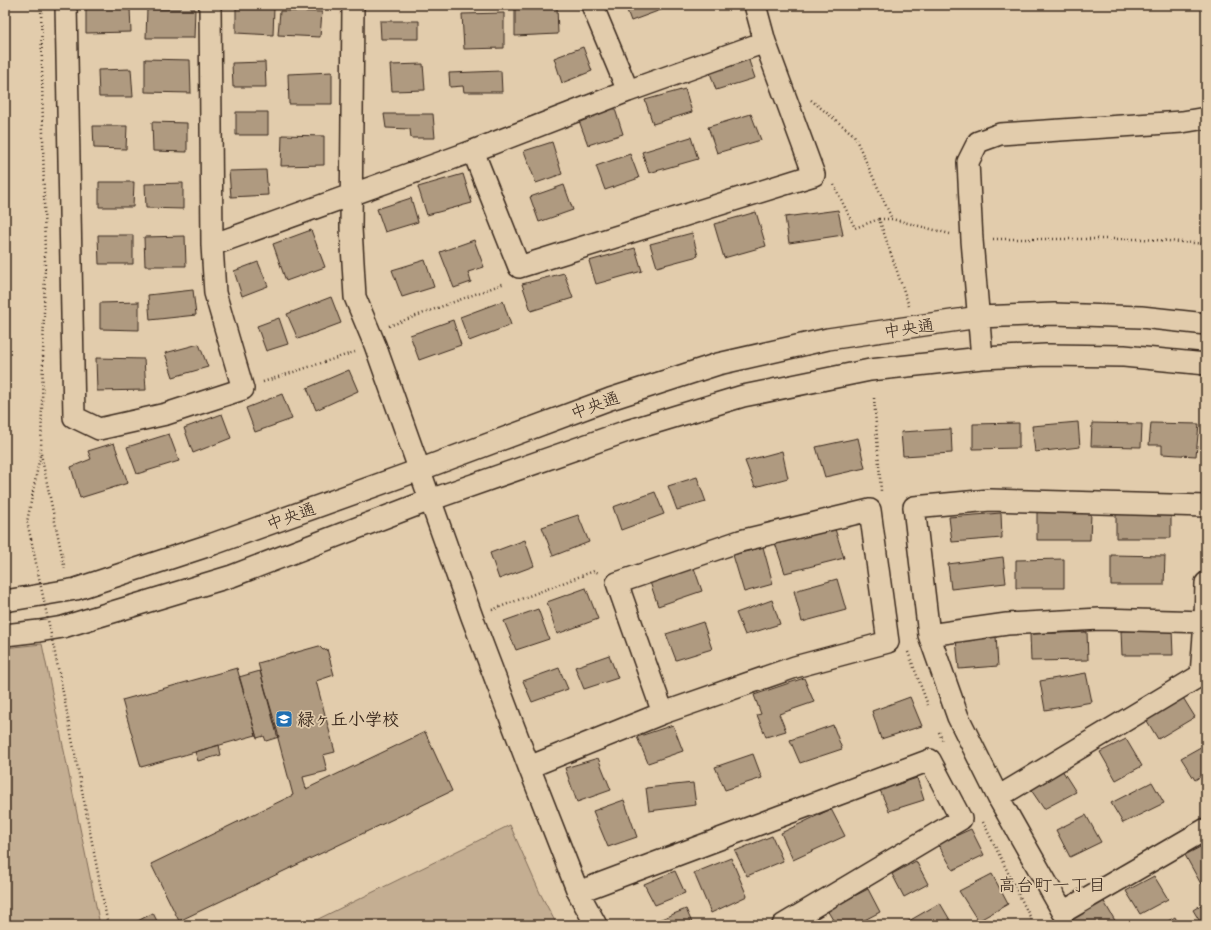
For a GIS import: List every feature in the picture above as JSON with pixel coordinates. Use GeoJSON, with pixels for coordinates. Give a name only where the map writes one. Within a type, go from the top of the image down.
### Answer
{"type":"FeatureCollection","features":[{"type":"Feature","properties":{"kind":"street"},"geometry":{"type":"LineString","coordinates":[[66,5],[74,417],[99,429],[166,414],[244,388],[215,292],[212,245],[210,5]]}},
{"type":"Feature","properties":{"kind":"street"},"geometry":{"type":"LineString","coordinates":[[353,5],[351,228],[355,297],[375,345],[472,617],[529,767],[578,892],[596,925]]}},
{"type":"Feature","properties":{"kind":"street"},"geometry":{"type":"LineString","coordinates":[[592,5],[628,91]]}},
{"type":"Feature","properties":{"kind":"street"},"geometry":{"type":"LineString","coordinates":[[473,151],[519,267],[814,175],[765,42],[755,5]]}},
{"type":"Feature","properties":{"kind":"street"},"geometry":{"type":"LineString","coordinates":[[212,245],[473,151],[628,91],[765,42]]}},
{"type":"Feature","properties":{"kind":"street"},"geometry":{"type":"LineString","coordinates":[[982,358],[972,240],[968,162],[978,142],[1000,134],[1182,122],[1206,118]]}},
{"type":"Feature","properties":{"kind":"street","name":"中央通"},"geometry":{"type":"LineString","coordinates":[[5,601],[83,587],[213,544],[610,399],[718,364],[828,339],[979,317],[1070,315],[1141,317],[1206,324]]}},
{"type":"Feature","properties":{"kind":"street","name":"中央通"},"geometry":{"type":"LineString","coordinates":[[5,635],[63,627],[232,576],[430,500],[627,431],[743,396],[870,370],[982,358],[1046,355],[1124,356],[1206,364]]}},
{"type":"Feature","properties":{"kind":"street"},"geometry":{"type":"LineString","coordinates":[[1206,506],[990,500],[914,507],[929,635],[958,717],[998,797],[1063,912],[1206,829]]}},
{"type":"Feature","properties":{"kind":"street"},"geometry":{"type":"LineString","coordinates":[[529,767],[663,713],[795,667],[888,642],[870,510],[740,541],[617,584],[663,713]]}},
{"type":"Feature","properties":{"kind":"street"},"geometry":{"type":"LineString","coordinates":[[998,797],[1201,675],[1206,622],[1206,583]]}},
{"type":"Feature","properties":{"kind":"street"},"geometry":{"type":"LineString","coordinates":[[929,635],[1008,624],[1100,619],[1206,622]]}},
{"type":"Feature","properties":{"kind":"street"},"geometry":{"type":"LineString","coordinates":[[578,892],[930,760],[961,819],[783,925]]}},
{"type":"Feature","properties":{"kind":"path"},"geometry":{"type":"LineString","coordinates":[[41,5],[45,263],[41,451],[27,522],[62,687],[108,925]]}},
{"type":"Feature","properties":{"kind":"path"},"geometry":{"type":"LineString","coordinates":[[805,96],[854,135],[892,219]]}},
{"type":"Feature","properties":{"kind":"path"},"geometry":{"type":"LineString","coordinates":[[917,327],[879,219],[892,219],[972,240],[1143,239],[1206,244]]}},
{"type":"Feature","properties":{"kind":"path"},"geometry":{"type":"LineString","coordinates":[[874,398],[881,492]]}},
{"type":"Feature","properties":{"kind":"path"},"geometry":{"type":"LineString","coordinates":[[41,451],[69,590]]}},
{"type":"Feature","properties":{"kind":"path"},"geometry":{"type":"LineString","coordinates":[[472,617],[594,571],[617,584]]}},
{"type":"Feature","properties":{"kind":"shaded area"},"geometry":{"type":"Polygon","coordinates":[[[42,644],[100,925],[5,925],[5,648],[42,644]]]}},
{"type":"Feature","properties":{"kind":"shaded area"},"geometry":{"type":"Polygon","coordinates":[[[510,825],[540,893],[557,925],[306,925],[510,825]]]}},
{"type":"Feature","properties":{"kind":"building"},"geometry":{"type":"Polygon","coordinates":[[[625,5],[664,5],[666,8],[631,21],[625,5]]]}},
{"type":"Feature","properties":{"kind":"building"},"geometry":{"type":"Polygon","coordinates":[[[86,6],[130,8],[131,32],[86,33],[86,6]]]}},
{"type":"Feature","properties":{"kind":"building"},"geometry":{"type":"Polygon","coordinates":[[[557,6],[558,34],[515,36],[515,8],[557,6]]]}},
{"type":"Feature","properties":{"kind":"building"},"geometry":{"type":"Polygon","coordinates":[[[236,8],[274,8],[273,35],[236,33],[236,8]]]}},
{"type":"Feature","properties":{"kind":"building"},"geometry":{"type":"Polygon","coordinates":[[[147,9],[195,9],[194,38],[146,38],[147,9]]]}},
{"type":"Feature","properties":{"kind":"building"},"geometry":{"type":"Polygon","coordinates":[[[280,11],[322,12],[320,37],[278,35],[280,11]]]}},
{"type":"Feature","properties":{"kind":"building"},"geometry":{"type":"Polygon","coordinates":[[[504,13],[504,48],[464,49],[462,14],[504,13]]]}},
{"type":"Feature","properties":{"kind":"building"},"geometry":{"type":"Polygon","coordinates":[[[380,21],[419,21],[419,39],[381,39],[380,21]]]}},
{"type":"Feature","properties":{"kind":"building"},"geometry":{"type":"Polygon","coordinates":[[[583,47],[592,71],[562,83],[554,58],[583,47]]]}},
{"type":"Feature","properties":{"kind":"building"},"geometry":{"type":"Polygon","coordinates":[[[747,55],[755,78],[716,90],[708,67],[747,55]]]}},
{"type":"Feature","properties":{"kind":"building"},"geometry":{"type":"Polygon","coordinates":[[[145,59],[190,60],[191,93],[145,92],[145,59]]]}},
{"type":"Feature","properties":{"kind":"building"},"geometry":{"type":"Polygon","coordinates":[[[265,62],[266,87],[233,87],[232,63],[265,62]]]}},
{"type":"Feature","properties":{"kind":"building"},"geometry":{"type":"Polygon","coordinates":[[[423,64],[425,90],[392,91],[390,65],[423,64]]]}},
{"type":"Feature","properties":{"kind":"building"},"geometry":{"type":"Polygon","coordinates":[[[131,69],[133,97],[99,97],[98,70],[131,69]]]}},
{"type":"Feature","properties":{"kind":"building"},"geometry":{"type":"Polygon","coordinates":[[[501,71],[502,92],[464,92],[463,86],[450,87],[449,73],[501,71]]]}},
{"type":"Feature","properties":{"kind":"building"},"geometry":{"type":"Polygon","coordinates":[[[332,72],[332,104],[289,104],[288,74],[332,72]]]}},
{"type":"Feature","properties":{"kind":"building"},"geometry":{"type":"Polygon","coordinates":[[[685,89],[692,112],[653,124],[645,100],[685,89]]]}},
{"type":"Feature","properties":{"kind":"building"},"geometry":{"type":"Polygon","coordinates":[[[614,106],[623,134],[588,145],[578,118],[614,106]]]}},
{"type":"Feature","properties":{"kind":"building"},"geometry":{"type":"Polygon","coordinates":[[[236,112],[268,112],[268,135],[236,135],[236,112]]]}},
{"type":"Feature","properties":{"kind":"building"},"geometry":{"type":"Polygon","coordinates":[[[384,114],[433,114],[435,138],[411,138],[410,129],[386,128],[384,114]]]}},
{"type":"Feature","properties":{"kind":"building"},"geometry":{"type":"Polygon","coordinates":[[[751,114],[761,140],[717,153],[708,127],[751,114]]]}},
{"type":"Feature","properties":{"kind":"building"},"geometry":{"type":"Polygon","coordinates":[[[152,122],[187,123],[187,152],[153,151],[152,122]]]}},
{"type":"Feature","properties":{"kind":"building"},"geometry":{"type":"Polygon","coordinates":[[[93,126],[127,126],[126,149],[94,148],[93,126]]]}},
{"type":"Feature","properties":{"kind":"building"},"geometry":{"type":"Polygon","coordinates":[[[282,135],[324,136],[324,165],[281,166],[282,135]]]}},
{"type":"Feature","properties":{"kind":"building"},"geometry":{"type":"Polygon","coordinates":[[[691,137],[698,159],[649,173],[642,152],[691,137]]]}},
{"type":"Feature","properties":{"kind":"building"},"geometry":{"type":"Polygon","coordinates":[[[552,142],[562,174],[536,183],[524,151],[552,142]]]}},
{"type":"Feature","properties":{"kind":"building"},"geometry":{"type":"Polygon","coordinates":[[[630,154],[639,178],[605,190],[596,166],[630,154]]]}},
{"type":"Feature","properties":{"kind":"building"},"geometry":{"type":"Polygon","coordinates":[[[266,170],[268,195],[231,197],[229,171],[266,170]]]}},
{"type":"Feature","properties":{"kind":"building"},"geometry":{"type":"Polygon","coordinates":[[[463,174],[472,203],[427,215],[418,187],[463,174]]]}},
{"type":"Feature","properties":{"kind":"building"},"geometry":{"type":"Polygon","coordinates":[[[99,182],[134,182],[133,207],[99,207],[99,182]]]}},
{"type":"Feature","properties":{"kind":"building"},"geometry":{"type":"Polygon","coordinates":[[[183,183],[183,209],[146,208],[145,184],[183,183]]]}},
{"type":"Feature","properties":{"kind":"building"},"geometry":{"type":"Polygon","coordinates":[[[564,185],[573,210],[539,222],[530,197],[564,185]]]}},
{"type":"Feature","properties":{"kind":"building"},"geometry":{"type":"Polygon","coordinates":[[[411,198],[418,222],[385,232],[377,209],[411,198]]]}},
{"type":"Feature","properties":{"kind":"building"},"geometry":{"type":"Polygon","coordinates":[[[838,210],[843,235],[789,243],[785,217],[838,210]]]}},
{"type":"Feature","properties":{"kind":"building"},"geometry":{"type":"Polygon","coordinates":[[[756,212],[766,246],[724,258],[714,224],[756,212]]]}},
{"type":"Feature","properties":{"kind":"building"},"geometry":{"type":"Polygon","coordinates":[[[311,230],[325,267],[286,281],[273,244],[311,230]]]}},
{"type":"Feature","properties":{"kind":"building"},"geometry":{"type":"Polygon","coordinates":[[[692,233],[698,256],[657,267],[650,244],[692,233]]]}},
{"type":"Feature","properties":{"kind":"building"},"geometry":{"type":"Polygon","coordinates":[[[98,235],[133,235],[133,264],[99,264],[98,235]]]}},
{"type":"Feature","properties":{"kind":"building"},"geometry":{"type":"Polygon","coordinates":[[[185,236],[186,266],[145,266],[144,237],[185,236]]]}},
{"type":"Feature","properties":{"kind":"building"},"geometry":{"type":"Polygon","coordinates":[[[474,240],[484,267],[468,272],[471,282],[454,288],[440,252],[474,240]]]}},
{"type":"Feature","properties":{"kind":"building"},"geometry":{"type":"Polygon","coordinates":[[[635,248],[642,271],[596,284],[589,261],[635,248]]]}},
{"type":"Feature","properties":{"kind":"building"},"geometry":{"type":"Polygon","coordinates":[[[425,260],[434,287],[402,297],[392,270],[425,260]]]}},
{"type":"Feature","properties":{"kind":"building"},"geometry":{"type":"Polygon","coordinates":[[[258,262],[268,286],[242,296],[234,271],[258,262]]]}},
{"type":"Feature","properties":{"kind":"building"},"geometry":{"type":"Polygon","coordinates":[[[564,273],[573,298],[531,311],[522,284],[564,273]]]}},
{"type":"Feature","properties":{"kind":"building"},"geometry":{"type":"Polygon","coordinates":[[[193,290],[196,315],[150,320],[148,295],[193,290]]]}},
{"type":"Feature","properties":{"kind":"building"},"geometry":{"type":"Polygon","coordinates":[[[331,297],[341,323],[298,339],[287,314],[331,297]]]}},
{"type":"Feature","properties":{"kind":"building"},"geometry":{"type":"Polygon","coordinates":[[[503,301],[511,325],[469,341],[460,317],[503,301]]]}},
{"type":"Feature","properties":{"kind":"building"},"geometry":{"type":"Polygon","coordinates":[[[139,302],[139,330],[100,329],[100,303],[139,302]]]}},
{"type":"Feature","properties":{"kind":"building"},"geometry":{"type":"Polygon","coordinates":[[[279,318],[288,344],[266,351],[257,326],[279,318]]]}},
{"type":"Feature","properties":{"kind":"building"},"geometry":{"type":"Polygon","coordinates":[[[453,320],[461,345],[419,360],[410,335],[453,320]]]}},
{"type":"Feature","properties":{"kind":"building"},"geometry":{"type":"Polygon","coordinates":[[[199,344],[208,367],[173,377],[165,353],[199,344]]]}},
{"type":"Feature","properties":{"kind":"building"},"geometry":{"type":"Polygon","coordinates":[[[96,358],[144,359],[146,390],[97,391],[96,358]]]}},
{"type":"Feature","properties":{"kind":"building"},"geometry":{"type":"Polygon","coordinates":[[[349,370],[358,391],[316,410],[307,388],[349,370]]]}},
{"type":"Feature","properties":{"kind":"building"},"geometry":{"type":"Polygon","coordinates":[[[282,394],[292,419],[255,432],[246,408],[282,394]]]}},
{"type":"Feature","properties":{"kind":"building"},"geometry":{"type":"Polygon","coordinates":[[[222,414],[231,438],[193,453],[184,428],[222,414]]]}},
{"type":"Feature","properties":{"kind":"building"},"geometry":{"type":"Polygon","coordinates":[[[1078,422],[1080,447],[1035,452],[1032,426],[1078,422]]]}},
{"type":"Feature","properties":{"kind":"building"},"geometry":{"type":"Polygon","coordinates":[[[1019,423],[1019,448],[973,449],[973,424],[1019,423]]]}},
{"type":"Feature","properties":{"kind":"building"},"geometry":{"type":"Polygon","coordinates":[[[1092,423],[1142,424],[1141,447],[1091,446],[1092,423]]]}},
{"type":"Feature","properties":{"kind":"building"},"geometry":{"type":"Polygon","coordinates":[[[1151,423],[1199,424],[1196,456],[1162,454],[1162,445],[1149,445],[1151,423]]]}},
{"type":"Feature","properties":{"kind":"building"},"geometry":{"type":"Polygon","coordinates":[[[951,429],[952,453],[903,456],[901,432],[951,429]]]}},
{"type":"Feature","properties":{"kind":"building"},"geometry":{"type":"Polygon","coordinates":[[[169,434],[179,461],[137,474],[127,447],[169,434]]]}},
{"type":"Feature","properties":{"kind":"building"},"geometry":{"type":"Polygon","coordinates":[[[858,438],[865,468],[825,477],[816,447],[858,438]]]}},
{"type":"Feature","properties":{"kind":"building"},"geometry":{"type":"Polygon","coordinates":[[[114,443],[128,483],[80,498],[71,467],[91,459],[88,451],[114,443]]]}},
{"type":"Feature","properties":{"kind":"building"},"geometry":{"type":"Polygon","coordinates":[[[782,451],[788,478],[755,487],[745,461],[782,451]]]}},
{"type":"Feature","properties":{"kind":"building"},"geometry":{"type":"Polygon","coordinates":[[[697,477],[706,502],[677,510],[668,486],[697,477]]]}},
{"type":"Feature","properties":{"kind":"building"},"geometry":{"type":"Polygon","coordinates":[[[655,492],[664,514],[621,530],[613,507],[655,492]]]}},
{"type":"Feature","properties":{"kind":"building"},"geometry":{"type":"Polygon","coordinates":[[[1116,509],[1171,512],[1171,538],[1116,538],[1116,509]]]}},
{"type":"Feature","properties":{"kind":"building"},"geometry":{"type":"Polygon","coordinates":[[[1037,512],[1091,513],[1090,540],[1037,540],[1037,512]]]}},
{"type":"Feature","properties":{"kind":"building"},"geometry":{"type":"Polygon","coordinates":[[[1001,513],[1002,538],[952,542],[949,517],[1001,513]]]}},
{"type":"Feature","properties":{"kind":"building"},"geometry":{"type":"Polygon","coordinates":[[[578,515],[589,542],[553,556],[542,527],[578,515]]]}},
{"type":"Feature","properties":{"kind":"building"},"geometry":{"type":"Polygon","coordinates":[[[835,529],[844,558],[785,573],[775,543],[835,529]]]}},
{"type":"Feature","properties":{"kind":"building"},"geometry":{"type":"Polygon","coordinates":[[[525,540],[534,566],[499,579],[490,553],[525,540]]]}},
{"type":"Feature","properties":{"kind":"building"},"geometry":{"type":"Polygon","coordinates":[[[763,547],[773,584],[744,592],[733,555],[763,547]]]}},
{"type":"Feature","properties":{"kind":"building"},"geometry":{"type":"Polygon","coordinates":[[[1111,555],[1165,556],[1164,585],[1111,585],[1111,555]]]}},
{"type":"Feature","properties":{"kind":"building"},"geometry":{"type":"Polygon","coordinates":[[[1003,557],[1006,583],[951,589],[948,564],[1003,557]]]}},
{"type":"Feature","properties":{"kind":"building"},"geometry":{"type":"Polygon","coordinates":[[[1064,559],[1064,588],[1016,588],[1016,560],[1064,559]]]}},
{"type":"Feature","properties":{"kind":"building"},"geometry":{"type":"Polygon","coordinates":[[[693,565],[702,591],[658,606],[649,579],[693,565]]]}},
{"type":"Feature","properties":{"kind":"building"},"geometry":{"type":"Polygon","coordinates":[[[837,579],[846,610],[802,622],[794,591],[837,579]]]}},
{"type":"Feature","properties":{"kind":"building"},"geometry":{"type":"Polygon","coordinates":[[[586,588],[598,619],[557,634],[547,602],[586,588]]]}},
{"type":"Feature","properties":{"kind":"building"},"geometry":{"type":"Polygon","coordinates":[[[772,600],[780,624],[745,635],[736,613],[772,600]]]}},
{"type":"Feature","properties":{"kind":"building"},"geometry":{"type":"Polygon","coordinates":[[[538,609],[549,639],[516,650],[504,621],[538,609]]]}},
{"type":"Feature","properties":{"kind":"building"},"geometry":{"type":"Polygon","coordinates":[[[703,622],[712,649],[676,660],[666,634],[703,622]]]}},
{"type":"Feature","properties":{"kind":"building"},"geometry":{"type":"Polygon","coordinates":[[[1172,630],[1173,655],[1122,655],[1121,631],[1172,630]]]}},
{"type":"Feature","properties":{"kind":"building"},"geometry":{"type":"Polygon","coordinates":[[[1087,632],[1088,660],[1031,661],[1030,634],[1087,632]]]}},
{"type":"Feature","properties":{"kind":"building"},"geometry":{"type":"Polygon","coordinates":[[[996,636],[998,666],[959,669],[956,640],[996,636]]]}},
{"type":"Feature","properties":{"kind":"building"},"geometry":{"type":"Polygon","coordinates":[[[319,646],[323,650],[327,649],[334,675],[316,681],[335,752],[323,755],[327,771],[303,777],[306,789],[425,732],[452,791],[179,921],[151,864],[293,795],[258,663],[319,646]]]}},
{"type":"Feature","properties":{"kind":"building"},"geometry":{"type":"Polygon","coordinates":[[[609,655],[618,678],[584,689],[575,667],[609,655]]]}},
{"type":"Feature","properties":{"kind":"building"},"geometry":{"type":"Polygon","coordinates":[[[237,668],[256,735],[141,767],[122,700],[237,668]]]}},
{"type":"Feature","properties":{"kind":"building"},"geometry":{"type":"Polygon","coordinates":[[[559,668],[568,689],[532,702],[523,681],[559,668]]]}},
{"type":"Feature","properties":{"kind":"building"},"geometry":{"type":"Polygon","coordinates":[[[260,671],[279,737],[266,741],[264,736],[257,738],[239,677],[260,671]]]}},
{"type":"Feature","properties":{"kind":"building"},"geometry":{"type":"Polygon","coordinates":[[[1086,673],[1092,702],[1045,710],[1040,681],[1086,673]]]}},
{"type":"Feature","properties":{"kind":"building"},"geometry":{"type":"Polygon","coordinates":[[[804,678],[814,702],[779,714],[786,731],[766,737],[757,715],[761,714],[754,695],[804,678]]]}},
{"type":"Feature","properties":{"kind":"building"},"geometry":{"type":"Polygon","coordinates":[[[1182,696],[1195,717],[1158,739],[1144,716],[1182,696]]]}},
{"type":"Feature","properties":{"kind":"building"},"geometry":{"type":"Polygon","coordinates":[[[910,697],[922,726],[881,739],[872,711],[910,697]]]}},
{"type":"Feature","properties":{"kind":"building"},"geometry":{"type":"Polygon","coordinates":[[[673,725],[683,751],[648,763],[637,737],[673,725]]]}},
{"type":"Feature","properties":{"kind":"building"},"geometry":{"type":"Polygon","coordinates":[[[833,725],[842,749],[800,763],[790,740],[833,725]]]}},
{"type":"Feature","properties":{"kind":"building"},"geometry":{"type":"Polygon","coordinates":[[[1126,739],[1142,766],[1116,780],[1100,752],[1126,739]]]}},
{"type":"Feature","properties":{"kind":"building"},"geometry":{"type":"Polygon","coordinates":[[[1206,744],[1206,773],[1195,780],[1181,758],[1206,744]]]}},
{"type":"Feature","properties":{"kind":"building"},"geometry":{"type":"Polygon","coordinates":[[[219,745],[221,755],[198,761],[195,752],[219,745]]]}},
{"type":"Feature","properties":{"kind":"building"},"geometry":{"type":"Polygon","coordinates":[[[753,754],[762,778],[725,790],[715,767],[753,754]]]}},
{"type":"Feature","properties":{"kind":"building"},"geometry":{"type":"Polygon","coordinates":[[[598,758],[611,790],[577,802],[565,768],[598,758]]]}},
{"type":"Feature","properties":{"kind":"building"},"geometry":{"type":"Polygon","coordinates":[[[1062,770],[1076,792],[1044,809],[1029,787],[1062,770]]]}},
{"type":"Feature","properties":{"kind":"building"},"geometry":{"type":"Polygon","coordinates":[[[917,778],[924,800],[889,811],[880,790],[917,778]]]}},
{"type":"Feature","properties":{"kind":"building"},"geometry":{"type":"Polygon","coordinates":[[[1152,782],[1164,803],[1123,823],[1111,803],[1152,782]]]}},
{"type":"Feature","properties":{"kind":"building"},"geometry":{"type":"Polygon","coordinates":[[[693,783],[696,805],[649,811],[646,788],[693,783]]]}},
{"type":"Feature","properties":{"kind":"building"},"geometry":{"type":"Polygon","coordinates":[[[624,800],[637,837],[608,847],[593,811],[624,800]]]}},
{"type":"Feature","properties":{"kind":"building"},"geometry":{"type":"Polygon","coordinates":[[[831,809],[845,836],[793,860],[781,833],[831,809]]]}},
{"type":"Feature","properties":{"kind":"building"},"geometry":{"type":"Polygon","coordinates":[[[1086,815],[1101,842],[1070,857],[1056,830],[1086,815]]]}},
{"type":"Feature","properties":{"kind":"building"},"geometry":{"type":"Polygon","coordinates":[[[971,829],[984,855],[953,870],[938,844],[971,829]]]}},
{"type":"Feature","properties":{"kind":"building"},"geometry":{"type":"Polygon","coordinates":[[[772,836],[783,861],[747,876],[735,851],[772,836]]]}},
{"type":"Feature","properties":{"kind":"building"},"geometry":{"type":"Polygon","coordinates":[[[1206,844],[1206,881],[1201,884],[1185,855],[1206,844]]]}},
{"type":"Feature","properties":{"kind":"building"},"geometry":{"type":"Polygon","coordinates":[[[731,858],[747,896],[711,913],[694,873],[731,858]]]}},
{"type":"Feature","properties":{"kind":"building"},"geometry":{"type":"Polygon","coordinates":[[[916,861],[928,884],[904,897],[892,874],[916,861]]]}},
{"type":"Feature","properties":{"kind":"building"},"geometry":{"type":"Polygon","coordinates":[[[675,871],[685,893],[655,905],[644,884],[675,871]]]}},
{"type":"Feature","properties":{"kind":"building"},"geometry":{"type":"Polygon","coordinates":[[[992,874],[1008,904],[978,921],[959,891],[992,874]]]}},
{"type":"Feature","properties":{"kind":"building"},"geometry":{"type":"Polygon","coordinates":[[[1154,876],[1168,899],[1140,914],[1126,891],[1154,876]]]}},
{"type":"Feature","properties":{"kind":"building"},"geometry":{"type":"Polygon","coordinates":[[[868,889],[880,912],[855,925],[836,925],[827,910],[868,889]]]}},
{"type":"Feature","properties":{"kind":"building"},"geometry":{"type":"Polygon","coordinates":[[[1103,900],[1117,924],[1075,925],[1071,917],[1103,900]]]}},
{"type":"Feature","properties":{"kind":"building"},"geometry":{"type":"Polygon","coordinates":[[[1206,902],[1206,923],[1202,925],[1193,910],[1206,902]]]}},
{"type":"Feature","properties":{"kind":"building"},"geometry":{"type":"Polygon","coordinates":[[[940,903],[953,925],[902,925],[940,903]]]}},
{"type":"Feature","properties":{"kind":"building"},"geometry":{"type":"Polygon","coordinates":[[[686,909],[693,925],[646,925],[686,909]]]}},
{"type":"Feature","properties":{"kind":"building"},"geometry":{"type":"Polygon","coordinates":[[[153,913],[159,925],[132,924],[153,913]]]}},
{"type":"Feature","properties":{"kind":"building"},"geometry":{"type":"Polygon","coordinates":[[[1175,917],[1179,925],[1162,925],[1175,917]]]}},
{"type":"Feature","properties":{"kind":"place","name":"緑ヶ丘小学校"},"geometry":{"type":"Point","coordinates":[284,719]}},
{"type":"Feature","properties":{"kind":"district","name":"高台町一丁目"},"geometry":{"type":"Point","coordinates":[1052,885]}}]}
